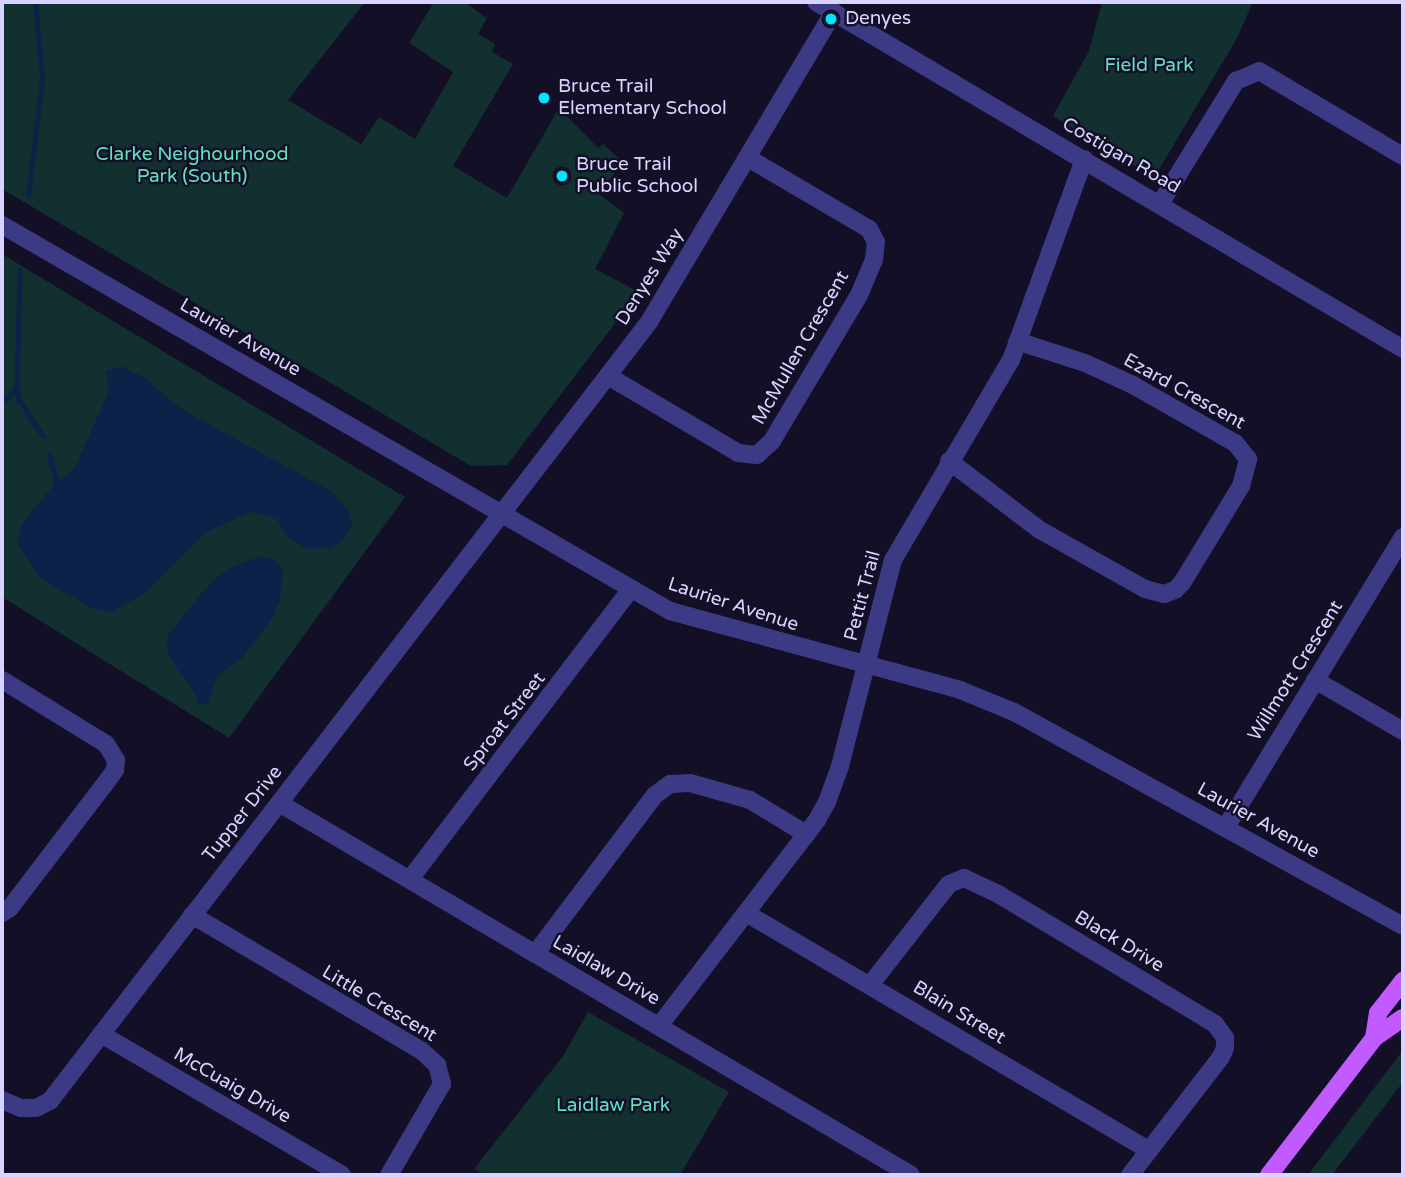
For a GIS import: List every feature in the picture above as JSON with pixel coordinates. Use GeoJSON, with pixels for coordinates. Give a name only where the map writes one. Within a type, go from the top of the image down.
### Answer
{"type":"FeatureCollection","features":[{"type":"Feature","properties":{"kind":"main road"},"geometry":{"type":"LineString","coordinates":[[1374,1038],[1377,1013],[1403,981]]}},
{"type":"Feature","properties":{"kind":"main road"},"geometry":{"type":"LineString","coordinates":[[1269,1175],[1374,1038],[1403,1018]]}},
{"type":"Feature","properties":{"kind":"street","name":"Costigan Road"},"geometry":{"type":"LineString","coordinates":[[816,2],[1403,349]]}},
{"type":"Feature","properties":{"kind":"street","name":"Denyes Way"},"geometry":{"type":"LineString","coordinates":[[502,513],[649,322],[834,12]]}},
{"type":"Feature","properties":{"kind":"street"},"geometry":{"type":"LineString","coordinates":[[1160,204],[1236,81],[1259,71],[1403,156]]}},
{"type":"Feature","properties":{"kind":"street","name":"McMullen Crescent"},"geometry":{"type":"LineString","coordinates":[[608,376],[738,453],[757,455],[772,441],[859,295],[874,260],[876,242],[869,229],[748,158]]}},
{"type":"Feature","properties":{"kind":"street","name":"Pettit Trail"},"geometry":{"type":"LineString","coordinates":[[659,1026],[806,834],[827,802],[835,784],[893,560],[1011,360],[1084,159]]}},
{"type":"Feature","properties":{"kind":"street","name":"Laurier Avenue"},"geometry":{"type":"LineString","coordinates":[[2,226],[670,611],[960,690],[1014,712],[1403,926]]}},
{"type":"Feature","properties":{"kind":"street","name":"Ezard Crescent"},"geometry":{"type":"LineString","coordinates":[[949,461],[1040,530],[1145,589],[1164,594],[1175,590],[1182,583],[1241,486],[1248,459],[1235,443],[1133,384],[1084,363],[1017,341]]}},
{"type":"Feature","properties":{"kind":"street","name":"Tupper Drive"},"geometry":{"type":"LineString","coordinates":[[2,1100],[22,1108],[36,1108],[50,1101],[502,513]]}},
{"type":"Feature","properties":{"kind":"street","name":"Willmott Crescent"},"geometry":{"type":"LineString","coordinates":[[1226,828],[1315,680],[1401,547]]}},
{"type":"Feature","properties":{"kind":"street","name":"Sproat Street"},"geometry":{"type":"LineString","coordinates":[[410,879],[631,589]]}},
{"type":"Feature","properties":{"kind":"street"},"geometry":{"type":"LineString","coordinates":[[2,680],[106,744],[116,760],[115,770],[104,785],[10,908],[2,913]]}},
{"type":"Feature","properties":{"kind":"street"},"geometry":{"type":"LineString","coordinates":[[1315,680],[1403,731]]}},
{"type":"Feature","properties":{"kind":"street"},"geometry":{"type":"LineString","coordinates":[[535,954],[650,801],[670,783],[690,783],[750,800],[806,834]]}},
{"type":"Feature","properties":{"kind":"street","name":"Laidlaw Drive"},"geometry":{"type":"LineString","coordinates":[[279,803],[911,1175]]}},
{"type":"Feature","properties":{"kind":"street","name":"Black Drive"},"geometry":{"type":"LineString","coordinates":[[870,985],[948,884],[964,878],[998,894],[1199,1013],[1222,1031],[1225,1048],[1221,1057],[1130,1175]]}},
{"type":"Feature","properties":{"kind":"street","name":"Blain Street"},"geometry":{"type":"LineString","coordinates":[[746,913],[1149,1150]]}},
{"type":"Feature","properties":{"kind":"street","name":"Little Crescent"},"geometry":{"type":"LineString","coordinates":[[192,915],[422,1051],[437,1065],[442,1084],[389,1175]]}},
{"type":"Feature","properties":{"kind":"street","name":"McCuaig Drive"},"geometry":{"type":"LineString","coordinates":[[101,1034],[342,1175]]}},
{"type":"Feature","properties":{"kind":"green space","name":"Clarke Neighourhood Park (South)"},"geometry":{"type":"Polygon","coordinates":[[[2,2],[365,2],[288,100],[361,144],[379,117],[415,139],[453,72],[409,43],[434,2],[464,2],[487,18],[478,34],[495,44],[492,52],[513,64],[453,166],[507,198],[559,108],[598,148],[603,144],[623,162],[599,194],[624,213],[595,269],[639,292],[507,465],[471,466],[2,189],[2,2]]]}},
{"type":"Feature","properties":{"kind":"green space","name":"Field Park"},"geometry":{"type":"Polygon","coordinates":[[[1102,2],[1253,2],[1237,38],[1154,178],[1053,116],[1089,51],[1102,2]]]}},
{"type":"Feature","properties":{"kind":"green space"},"geometry":{"type":"Polygon","coordinates":[[[2,254],[405,497],[229,738],[2,597],[2,254]]]}},
{"type":"Feature","properties":{"kind":"green space","name":"Laidlaw Park"},"geometry":{"type":"Polygon","coordinates":[[[588,1012],[729,1092],[680,1175],[485,1175],[474,1169],[563,1056],[588,1012]]]}},
{"type":"Feature","properties":{"kind":"green space"},"geometry":{"type":"Polygon","coordinates":[[[1403,1050],[1403,1082],[1332,1175],[1308,1175],[1403,1050]]]}},
{"type":"Feature","properties":{"kind":"water"},"geometry":{"type":"Polygon","coordinates":[[[121,366],[145,378],[181,409],[331,491],[348,510],[352,525],[342,541],[330,548],[307,549],[288,537],[277,519],[251,512],[208,531],[145,593],[111,612],[91,608],[40,578],[17,544],[21,525],[57,481],[74,469],[109,391],[106,371],[121,366]]]}},
{"type":"Feature","properties":{"kind":"water"},"geometry":{"type":"Polygon","coordinates":[[[261,556],[273,559],[283,569],[280,600],[271,620],[243,657],[218,675],[208,703],[199,704],[194,691],[167,651],[168,635],[212,581],[228,569],[261,556]]]}},
{"type":"Feature","properties":{"kind":"waterway"},"geometry":{"type":"LineString","coordinates":[[28,195],[42,79],[35,2]]}},
{"type":"Feature","properties":{"kind":"waterway"},"geometry":{"type":"LineString","coordinates":[[20,270],[17,389],[19,399],[43,436]]}},
{"type":"Feature","properties":{"kind":"waterway"},"geometry":{"type":"LineString","coordinates":[[2,402],[17,389]]}},
{"type":"Feature","properties":{"kind":"waterway"},"geometry":{"type":"LineString","coordinates":[[49,454],[57,481]]}},
{"type":"Feature","properties":{"kind":"place","name":"Denyes"},"geometry":{"type":"Point","coordinates":[831,19]}},
{"type":"Feature","properties":{"kind":"place","name":"Bruce Trail Elementary School"},"geometry":{"type":"Point","coordinates":[544,98]}},
{"type":"Feature","properties":{"kind":"place","name":"Bruce Trail Public School"},"geometry":{"type":"Point","coordinates":[562,176]}}]}
